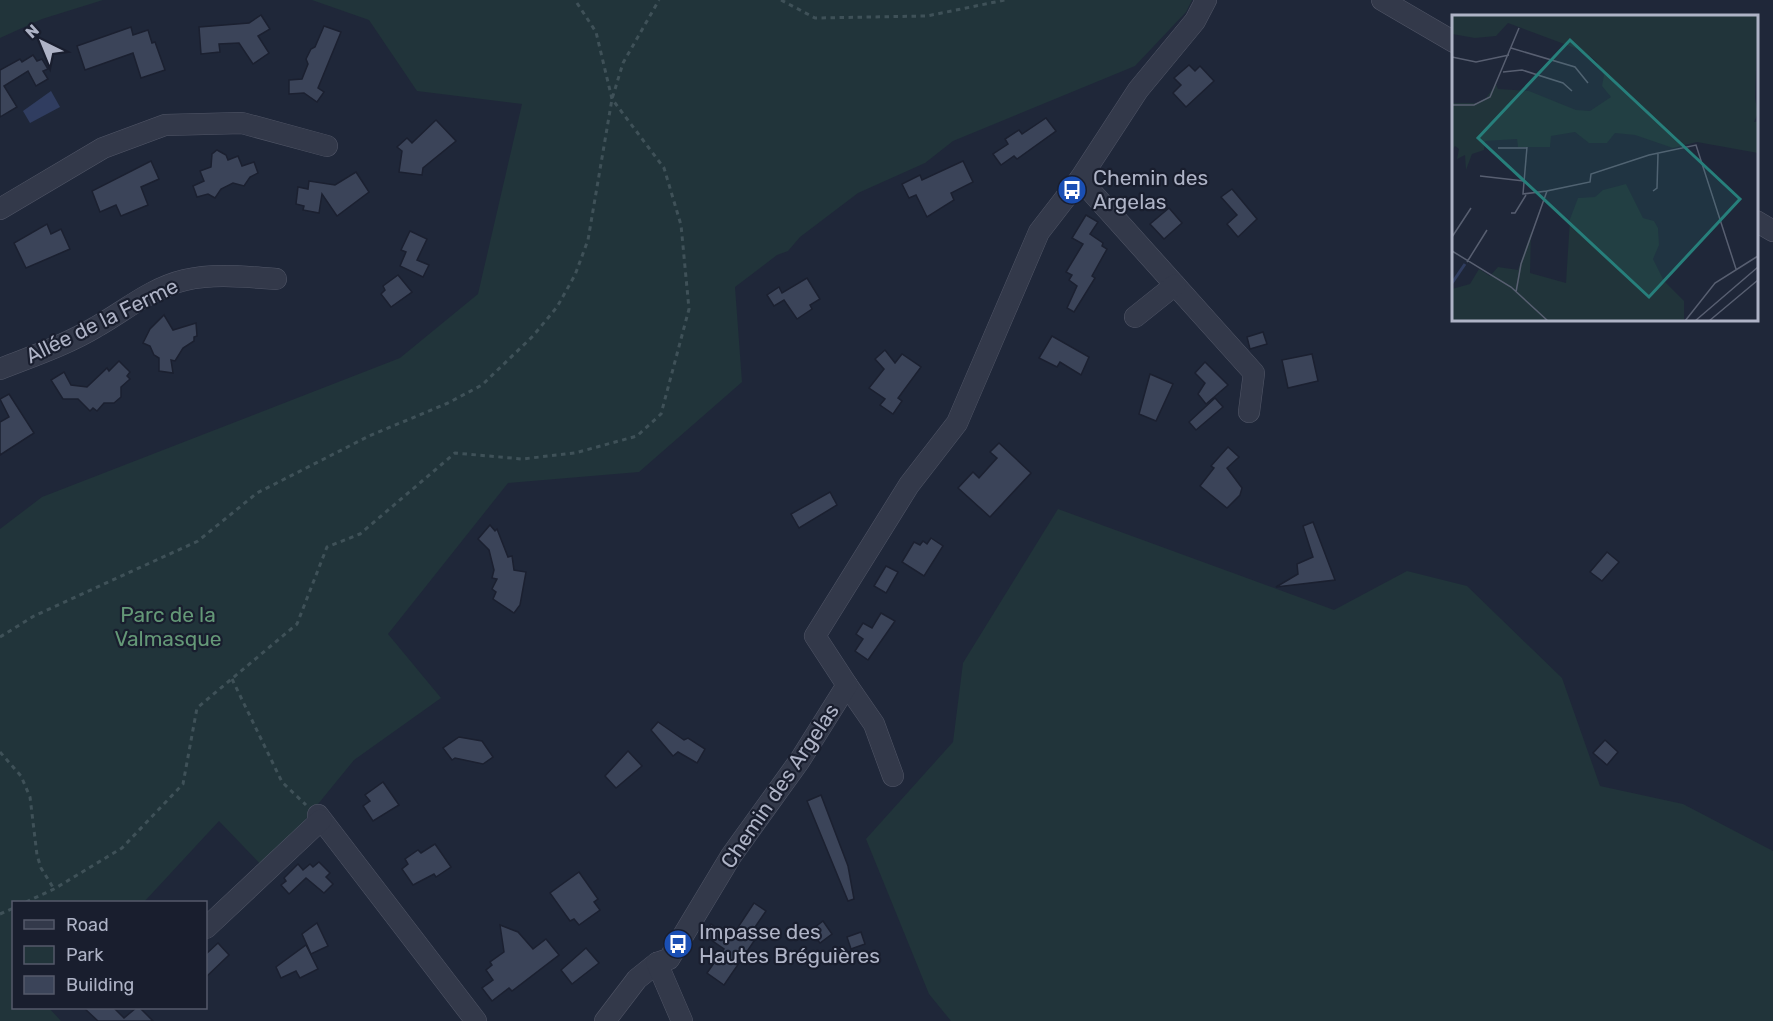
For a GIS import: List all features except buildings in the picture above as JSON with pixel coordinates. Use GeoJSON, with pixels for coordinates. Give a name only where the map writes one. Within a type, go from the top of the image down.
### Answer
{"type":"FeatureCollection","features":[{"type":"Feature","properties":{"kind":"street","name":"Chemin des Argelas"},"geometry":{"type":"LineString","coordinates":[[657,963],[669,959],[731,856],[800,760],[847,685],[815,636],[909,485],[957,423],[1039,232],[1080,179],[1138,90],[1195,21],[1206,0]]}},
{"type":"Feature","properties":{"kind":"street"},"geometry":{"type":"LineString","coordinates":[[1382,0],[1452,41]]}},
{"type":"Feature","properties":{"kind":"street"},"geometry":{"type":"LineString","coordinates":[[0,209],[103,147],[165,125],[242,123],[327,146]]}},
{"type":"Feature","properties":{"kind":"street"},"geometry":{"type":"LineString","coordinates":[[1080,179],[1254,373],[1249,412]]}},
{"type":"Feature","properties":{"kind":"street"},"geometry":{"type":"LineString","coordinates":[[1758,222],[1773,231]]}},
{"type":"Feature","properties":{"kind":"street","name":"Allée de la Ferme"},"geometry":{"type":"LineString","coordinates":[[0,369],[63,344],[98,326],[136,299],[184,280],[219,275],[276,279]]}},
{"type":"Feature","properties":{"kind":"street"},"geometry":{"type":"LineString","coordinates":[[1135,317],[1175,285]]}},
{"type":"Feature","properties":{"kind":"street"},"geometry":{"type":"LineString","coordinates":[[847,685],[874,724],[893,776]]}},
{"type":"Feature","properties":{"kind":"street"},"geometry":{"type":"LineString","coordinates":[[207,927],[320,818],[476,1021]]}},
{"type":"Feature","properties":{"kind":"street"},"geometry":{"type":"LineString","coordinates":[[605,1021],[637,979],[657,963],[682,1021]]}},
{"type":"Feature","properties":{"kind":"path"},"geometry":{"type":"LineString","coordinates":[[30,901],[54,890],[122,848],[183,784],[197,708],[297,624],[327,547],[360,534],[455,453],[522,459],[575,453],[638,436],[661,414],[689,309],[681,225],[664,168],[612,99],[596,32],[575,0]]}},
{"type":"Feature","properties":{"kind":"path"},"geometry":{"type":"LineString","coordinates":[[0,637],[34,616],[198,541],[257,493],[369,436],[448,403],[482,385],[533,336],[557,307],[575,275],[588,240],[612,99],[622,63],[659,0]]}},
{"type":"Feature","properties":{"kind":"path"},"geometry":{"type":"LineString","coordinates":[[781,0],[815,18],[927,16],[1005,0]]}},
{"type":"Feature","properties":{"kind":"path"},"geometry":{"type":"LineString","coordinates":[[232,679],[282,782],[320,818]]}},
{"type":"Feature","properties":{"kind":"path"},"geometry":{"type":"LineString","coordinates":[[0,752],[21,776],[30,797],[37,855],[41,868],[54,890]]}},
{"type":"Feature","properties":{"kind":"green space"},"geometry":{"type":"Polygon","coordinates":[[[0,0],[103,0],[42,19],[0,38],[0,0]]]}},
{"type":"Feature","properties":{"kind":"green space","name":"Parc de la Valmasque"},"geometry":{"type":"Polygon","coordinates":[[[312,0],[1192,0],[1186,12],[1135,66],[953,141],[925,163],[858,193],[800,237],[788,251],[777,255],[735,287],[742,382],[639,472],[508,483],[388,634],[441,698],[354,760],[265,869],[219,821],[145,901],[12,901],[12,1009],[50,1009],[61,1021],[0,1021],[0,529],[42,497],[400,358],[478,294],[522,104],[417,91],[369,20],[312,0]]]}},
{"type":"Feature","properties":{"kind":"green space"},"geometry":{"type":"Polygon","coordinates":[[[1058,509],[1334,610],[1407,571],[1467,586],[1562,678],[1600,786],[1683,804],[1773,851],[1773,1021],[951,1021],[929,994],[866,839],[953,742],[963,663],[1058,509]]]}},
{"type":"Feature","properties":{"kind":"water"},"geometry":{"type":"Polygon","coordinates":[[[51,91],[60,107],[30,123],[23,111],[51,91]]]}},
{"type":"Feature","properties":{"kind":"place","name":"Chemin des Argelas"},"geometry":{"type":"Point","coordinates":[1072,190]}},
{"type":"Feature","properties":{"kind":"place","name":"Impasse des Hautes Bréguières"},"geometry":{"type":"Point","coordinates":[678,944]}}]}
